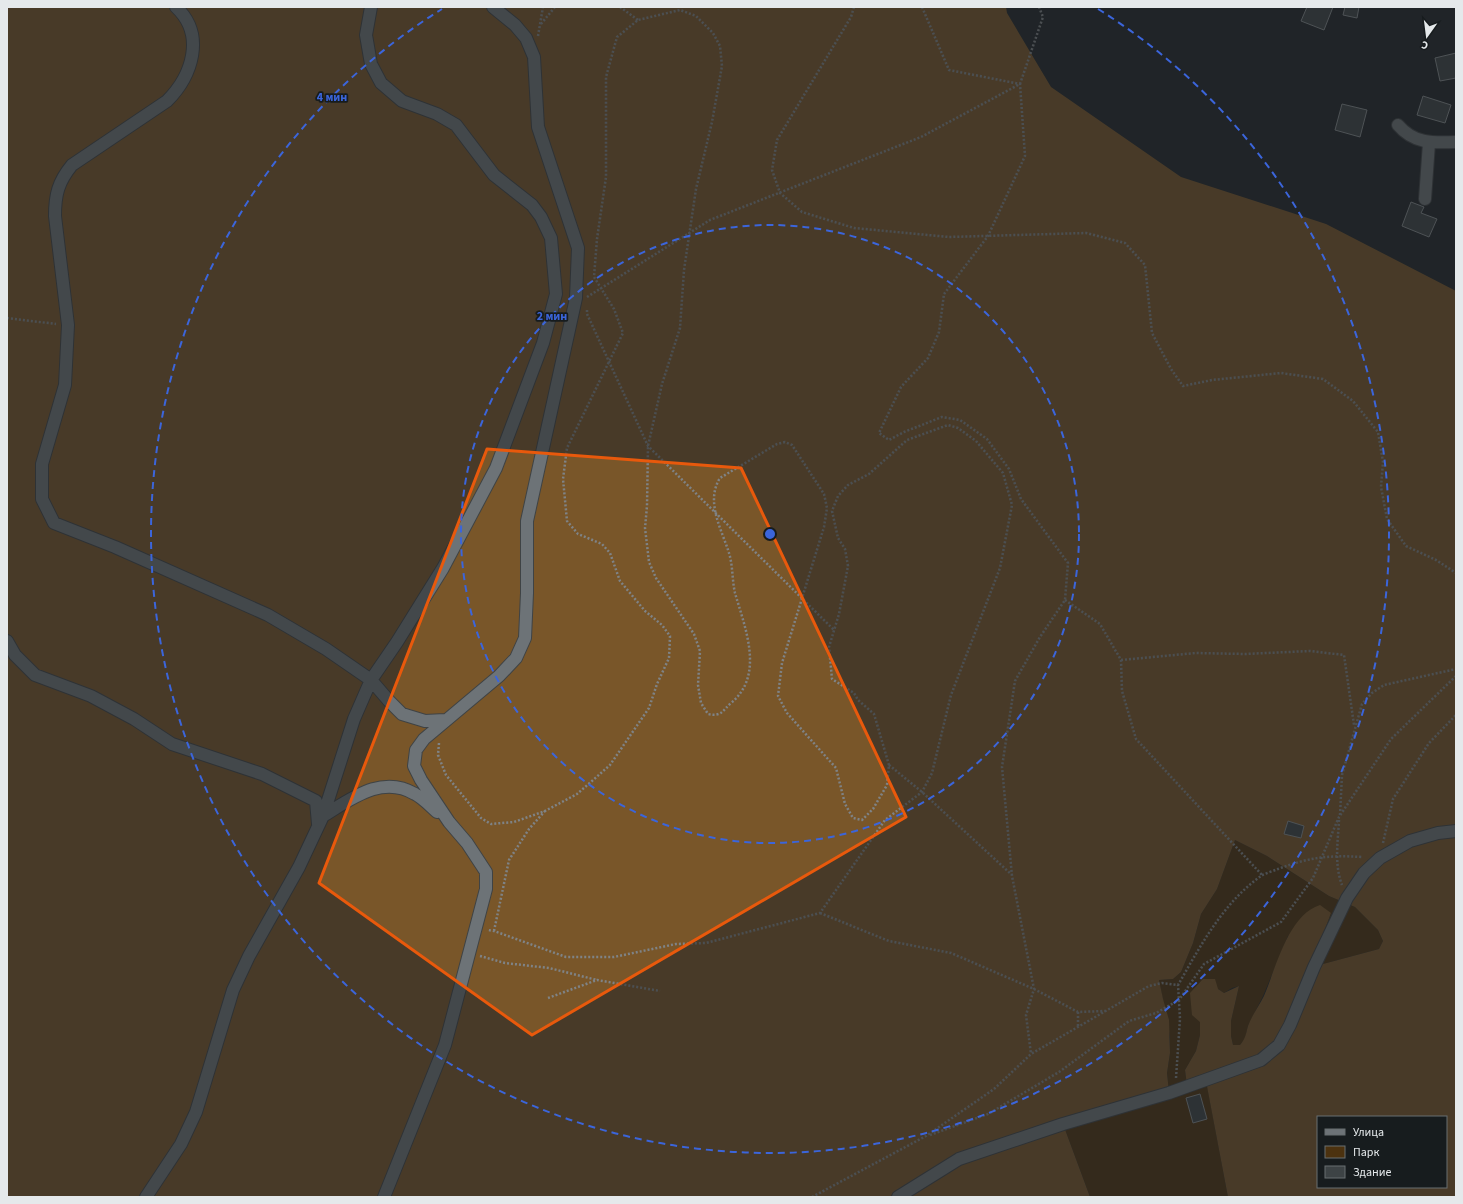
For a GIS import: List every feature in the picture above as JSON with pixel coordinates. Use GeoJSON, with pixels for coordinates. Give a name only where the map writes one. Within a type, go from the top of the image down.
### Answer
{"type":"FeatureCollection","features":[{"type":"Feature","properties":{"kind":"street"},"geometry":{"type":"LineString","coordinates":[[176,7],[191,29],[193,49],[189,72],[177,91],[167,101],[72,165],[62,177],[55,198],[55,216],[68,325],[65,385],[42,464],[42,499],[54,523],[115,547],[268,615],[326,649],[371,680],[402,714],[425,721],[445,720]]}},
{"type":"Feature","properties":{"kind":"street"},"geometry":{"type":"LineString","coordinates":[[146,1197],[181,1144],[196,1112],[234,990],[248,956],[299,867],[321,820],[354,719],[371,680],[397,642],[443,568],[496,468],[543,343],[556,294],[551,238],[541,218],[532,205],[494,175],[456,124],[437,114],[402,101],[381,83],[371,64],[366,35],[370,7]]}},
{"type":"Feature","properties":{"kind":"street"},"geometry":{"type":"LineString","coordinates":[[448,822],[421,780],[414,766],[416,750],[424,739],[445,720],[499,676],[516,658],[525,638],[528,593],[527,521],[582,298],[578,248],[538,126],[534,57],[526,38],[515,25],[493,7]]}},
{"type":"Feature","properties":{"kind":"street"},"geometry":{"type":"LineString","coordinates":[[1398,125],[1405,133],[1414,139],[1429,143],[1456,142]]}},
{"type":"Feature","properties":{"kind":"street"},"geometry":{"type":"LineString","coordinates":[[1425,199],[1429,143]]}},
{"type":"Feature","properties":{"kind":"street"},"geometry":{"type":"LineString","coordinates":[[7,641],[15,655],[35,675],[91,696],[134,719],[172,744],[262,774],[316,801],[321,820]]}},
{"type":"Feature","properties":{"kind":"street"},"geometry":{"type":"LineString","coordinates":[[321,820],[370,788],[388,786],[401,788],[416,794],[448,822],[467,843],[486,872],[486,889],[445,1045],[384,1197]]}},
{"type":"Feature","properties":{"kind":"street"},"geometry":{"type":"LineString","coordinates":[[898,1197],[959,1159],[1063,1124],[1175,1091],[1261,1060],[1278,1045],[1290,1025],[1314,966],[1347,898],[1364,873],[1380,858],[1410,841],[1438,833],[1456,831]]}},
{"type":"Feature","properties":{"kind":"path"},"geometry":{"type":"LineString","coordinates":[[538,38],[544,7]]}},
{"type":"Feature","properties":{"kind":"path"},"geometry":{"type":"LineString","coordinates":[[540,24],[555,7]]}},
{"type":"Feature","properties":{"kind":"path"},"geometry":{"type":"LineString","coordinates":[[620,7],[638,20]]}},
{"type":"Feature","properties":{"kind":"path"},"geometry":{"type":"LineString","coordinates":[[854,7],[850,17],[777,140],[772,170],[780,193],[802,212],[854,228],[949,237],[1086,233],[1125,243],[1145,264],[1152,333],[1171,369],[1183,386],[1212,380],[1281,373],[1323,379],[1353,401],[1378,432],[1383,462],[1381,487],[1387,519],[1402,541],[1406,546],[1436,560],[1456,573]]}},
{"type":"Feature","properties":{"kind":"path"},"geometry":{"type":"LineString","coordinates":[[922,7],[949,70],[1020,84]]}},
{"type":"Feature","properties":{"kind":"path"},"geometry":{"type":"LineString","coordinates":[[1030,1054],[1026,1015],[1034,989],[1012,876],[1002,767],[1015,681],[1040,637],[1065,600],[1068,563],[1021,499],[1009,469],[987,439],[960,420],[942,417],[904,432],[889,440],[880,434],[901,387],[928,358],[939,332],[944,294],[988,236],[1025,156],[1020,84],[1043,17],[1039,7]]}},
{"type":"Feature","properties":{"kind":"path"},"geometry":{"type":"LineString","coordinates":[[439,739],[438,755],[446,775],[481,818],[491,824],[514,822],[545,811],[577,794],[610,765],[648,708],[669,658],[670,636],[662,625],[645,611],[620,581],[610,553],[602,544],[578,534],[567,521],[563,479],[567,448],[609,364],[623,332],[614,309],[594,277],[597,238],[606,177],[606,77],[617,37],[638,20],[680,10],[696,16],[712,33],[720,46],[722,66],[712,122],[696,189],[684,270],[680,328],[662,384],[648,446],[645,528],[649,562],[656,578],[694,634],[700,651],[698,685],[701,703],[708,714],[713,715],[723,712],[740,696],[748,678],[750,649],[742,610],[735,592],[730,555],[715,511],[714,487],[720,478],[777,444],[785,442],[792,445],[824,494],[827,508],[824,527],[782,663],[778,696],[788,713],[836,768],[845,804],[853,818],[862,820],[873,809],[887,785],[889,764],[874,714],[858,700],[854,693],[832,679],[829,647],[848,566],[844,549],[838,538],[832,510],[838,496],[848,485],[869,474],[907,440],[948,425],[958,428],[976,441],[1003,473],[1012,505],[1000,568],[951,695],[932,773],[922,792],[885,820],[820,914]]}},
{"type":"Feature","properties":{"kind":"path"},"geometry":{"type":"LineString","coordinates":[[834,630],[648,446],[609,364],[587,314],[582,298],[601,288],[710,220],[921,137],[1020,84]]}},
{"type":"Feature","properties":{"kind":"path"},"geometry":{"type":"LineString","coordinates":[[7,318],[68,325]]}},
{"type":"Feature","properties":{"kind":"path"},"geometry":{"type":"LineString","coordinates":[[1065,600],[1100,624],[1122,660],[1122,691],[1136,739],[1262,875]]}},
{"type":"Feature","properties":{"kind":"path"},"geometry":{"type":"LineString","coordinates":[[1122,660],[1196,653],[1245,654],[1310,651],[1344,655],[1355,727]]}},
{"type":"Feature","properties":{"kind":"path"},"geometry":{"type":"LineString","coordinates":[[1347,898],[1340,878],[1337,856],[1342,775],[1362,704],[1372,693],[1384,684],[1456,669]]}},
{"type":"Feature","properties":{"kind":"path"},"geometry":{"type":"LineString","coordinates":[[926,1136],[988,1114],[1059,1072],[1129,1021],[1156,1013],[1179,1000],[1204,964],[1281,922],[1313,878],[1339,817],[1391,739],[1456,676]]}},
{"type":"Feature","properties":{"kind":"path"},"geometry":{"type":"LineString","coordinates":[[1175,1091],[1178,1061],[1178,985],[1207,936],[1229,905],[1262,875],[1303,860],[1337,856],[1380,858],[1393,799],[1429,743],[1456,715]]}},
{"type":"Feature","properties":{"kind":"path"},"geometry":{"type":"LineString","coordinates":[[889,764],[922,792],[1012,876]]}},
{"type":"Feature","properties":{"kind":"path"},"geometry":{"type":"LineString","coordinates":[[494,931],[509,860],[529,829],[545,811]]}},
{"type":"Feature","properties":{"kind":"path"},"geometry":{"type":"LineString","coordinates":[[475,929],[494,931],[566,957],[614,957],[676,944],[706,943],[820,914],[890,941],[951,953],[1034,989],[1078,1012],[1105,1011]]}},
{"type":"Feature","properties":{"kind":"path"},"geometry":{"type":"LineString","coordinates":[[470,953],[505,963],[549,968],[597,980],[660,991]]}},
{"type":"Feature","properties":{"kind":"path"},"geometry":{"type":"LineString","coordinates":[[548,998],[597,980]]}},
{"type":"Feature","properties":{"kind":"path"},"geometry":{"type":"LineString","coordinates":[[812,1197],[926,1136],[994,1089],[1030,1054],[1078,1026],[1149,986],[1162,983],[1178,985]]}},
{"type":"Feature","properties":{"kind":"path"},"geometry":{"type":"LineString","coordinates":[[1078,1012],[1078,1026]]}},
{"type":"Feature","properties":{"kind":"highlighted area"},"geometry":{"type":"Polygon","coordinates":[[[487,449],[741,468],[906,817],[532,1035],[319,883],[487,449]]]}},
{"type":"Feature","properties":{"kind":"green space"},"geometry":{"type":"Polygon","coordinates":[[[1235,840],[1267,856],[1329,896],[1355,907],[1378,930],[1383,941],[1379,949],[1323,964],[1313,959],[1331,913],[1288,936],[1263,996],[1248,1026],[1245,1039],[1240,1045],[1233,1045],[1231,1036],[1231,1021],[1239,986],[1224,993],[1218,989],[1200,1022],[1200,1035],[1196,1051],[1185,1070],[1187,1085],[1169,1092],[1167,1073],[1170,1053],[1170,1037],[1159,980],[1173,979],[1181,972],[1193,943],[1201,914],[1217,889],[1235,840]]]}},
{"type":"Feature","properties":{"kind":"green space"},"geometry":{"type":"Polygon","coordinates":[[[1206,1080],[1228,1197],[1090,1197],[1063,1124],[1206,1080]]]}},
{"type":"Feature","properties":{"kind":"shaded area"},"geometry":{"type":"Polygon","coordinates":[[[7,7],[1006,7],[1007,13],[1051,87],[1181,177],[1326,224],[1456,291],[1456,1197],[1228,1197],[1206,1081],[1063,1124],[1090,1197],[7,1197],[7,7]],[[1235,840],[1217,889],[1201,914],[1193,943],[1181,972],[1173,979],[1159,980],[1169,1020],[1170,1053],[1167,1073],[1169,1092],[1187,1085],[1185,1070],[1196,1051],[1200,1035],[1200,1022],[1192,1015],[1190,993],[1203,979],[1215,979],[1218,989],[1224,993],[1239,986],[1231,1021],[1231,1036],[1233,1045],[1240,1045],[1245,1038],[1251,1018],[1264,996],[1284,944],[1299,920],[1309,911],[1320,905],[1331,913],[1314,959],[1323,964],[1379,949],[1383,941],[1378,930],[1355,907],[1329,896],[1267,856],[1235,840]]]}},
{"type":"Feature","properties":{"kind":"building"},"geometry":{"type":"Polygon","coordinates":[[[1307,7],[1333,7],[1324,30],[1301,21],[1307,7]]]}},
{"type":"Feature","properties":{"kind":"building"},"geometry":{"type":"Polygon","coordinates":[[[1345,7],[1359,7],[1357,18],[1343,15],[1345,7]]]}},
{"type":"Feature","properties":{"kind":"building"},"geometry":{"type":"Polygon","coordinates":[[[1456,53],[1456,78],[1440,81],[1435,58],[1456,53]]]}},
{"type":"Feature","properties":{"kind":"building"},"geometry":{"type":"Polygon","coordinates":[[[1423,96],[1451,105],[1445,123],[1417,115],[1423,96]]]}},
{"type":"Feature","properties":{"kind":"building"},"geometry":{"type":"Polygon","coordinates":[[[1342,104],[1367,110],[1360,137],[1335,130],[1342,104]]]}},
{"type":"Feature","properties":{"kind":"building"},"geometry":{"type":"Polygon","coordinates":[[[1411,202],[1424,207],[1421,213],[1437,219],[1429,237],[1402,226],[1411,202]]]}},
{"type":"Feature","properties":{"kind":"building"},"geometry":{"type":"Polygon","coordinates":[[[1288,821],[1304,826],[1301,838],[1284,834],[1288,821]]]}},
{"type":"Feature","properties":{"kind":"building"},"geometry":{"type":"Polygon","coordinates":[[[1200,1094],[1207,1119],[1193,1123],[1186,1098],[1200,1094]]]}}]}
